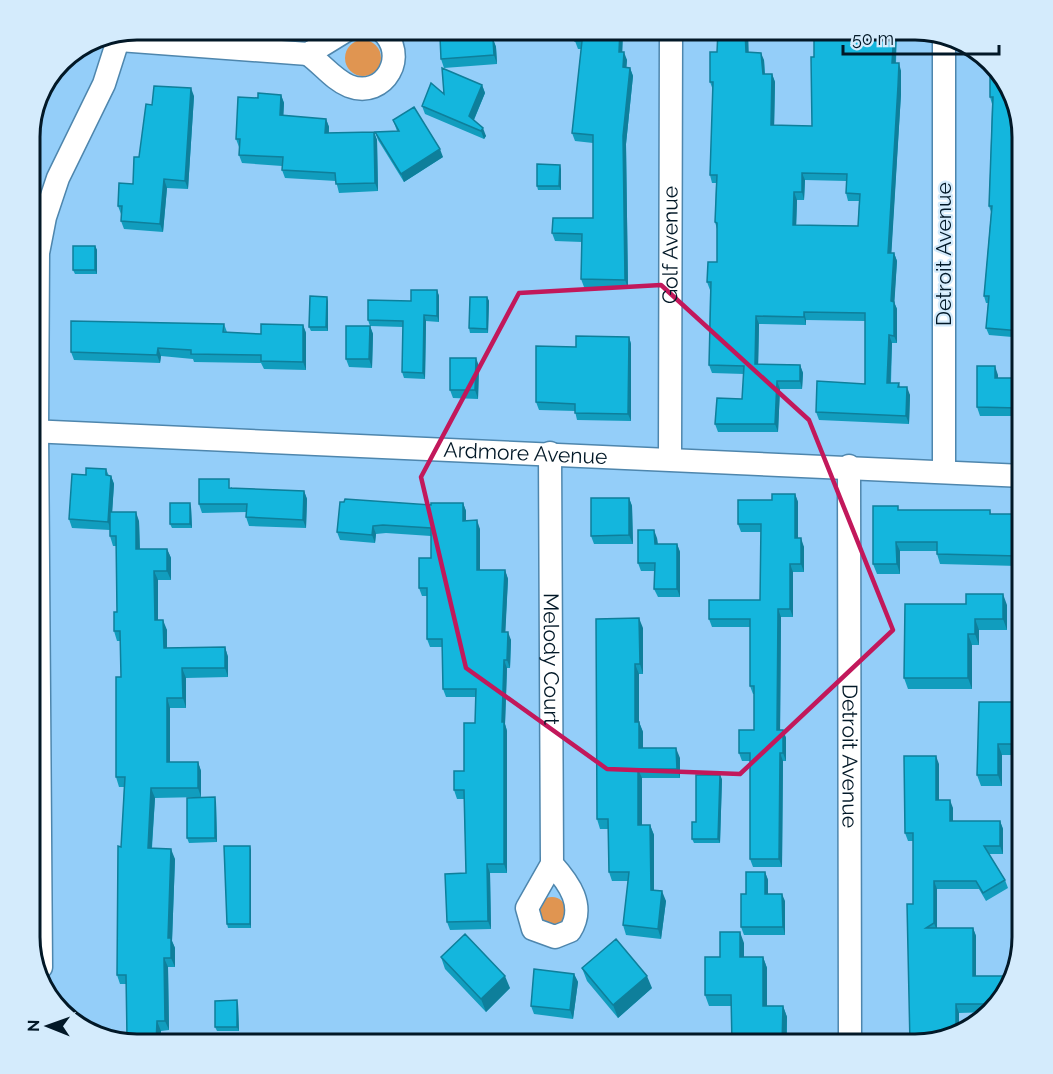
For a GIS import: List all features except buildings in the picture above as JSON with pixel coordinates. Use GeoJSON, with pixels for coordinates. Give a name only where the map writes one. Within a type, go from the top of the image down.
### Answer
{"type":"FeatureCollection","features":[{"type":"Feature","properties":{"kind":"street"},"geometry":{"type":"LineString","coordinates":[[143,40],[308,54],[349,86],[368,88],[378,85],[392,72],[395,58],[390,40]]}},
{"type":"Feature","properties":{"kind":"street"},"geometry":{"type":"LineString","coordinates":[[308,54],[330,40]]}},
{"type":"Feature","properties":{"kind":"street","name":"Golf Avenue"},"geometry":{"type":"LineString","coordinates":[[670,459],[671,41]]}},
{"type":"Feature","properties":{"kind":"street"},"geometry":{"type":"LineString","coordinates":[[41,238],[45,217],[58,178],[104,84],[118,42]]}},
{"type":"Feature","properties":{"kind":"street","name":"Detroit Avenue"},"geometry":{"type":"LineString","coordinates":[[944,46],[944,471]]}},
{"type":"Feature","properties":{"kind":"street","name":"Ardmore Avenue"},"geometry":{"type":"LineString","coordinates":[[41,431],[849,466],[1012,475]]}},
{"type":"Feature","properties":{"kind":"street","name":"Melody Court"},"geometry":{"type":"LineString","coordinates":[[550,453],[552,864]]}},
{"type":"Feature","properties":{"kind":"street","name":"Detroit Avenue"},"geometry":{"type":"LineString","coordinates":[[849,466],[850,1034]]}},
{"type":"Feature","properties":{"kind":"highlighted area"},"geometry":{"type":"Polygon","coordinates":[[[661,285],[809,420],[893,630],[740,774],[607,769],[466,668],[421,477],[519,293],[661,285]]]}},
{"type":"Feature","properties":{"kind":"shaded area"},"geometry":{"type":"Polygon","coordinates":[[[356,41],[370,41],[380,51],[380,65],[370,75],[356,75],[346,65],[346,51],[356,41]]]}},
{"type":"Feature","properties":{"kind":"shaded area"},"geometry":{"type":"Polygon","coordinates":[[[552,897],[562,901],[566,911],[562,921],[552,925],[542,921],[538,911],[542,901],[552,897]]]}}]}
